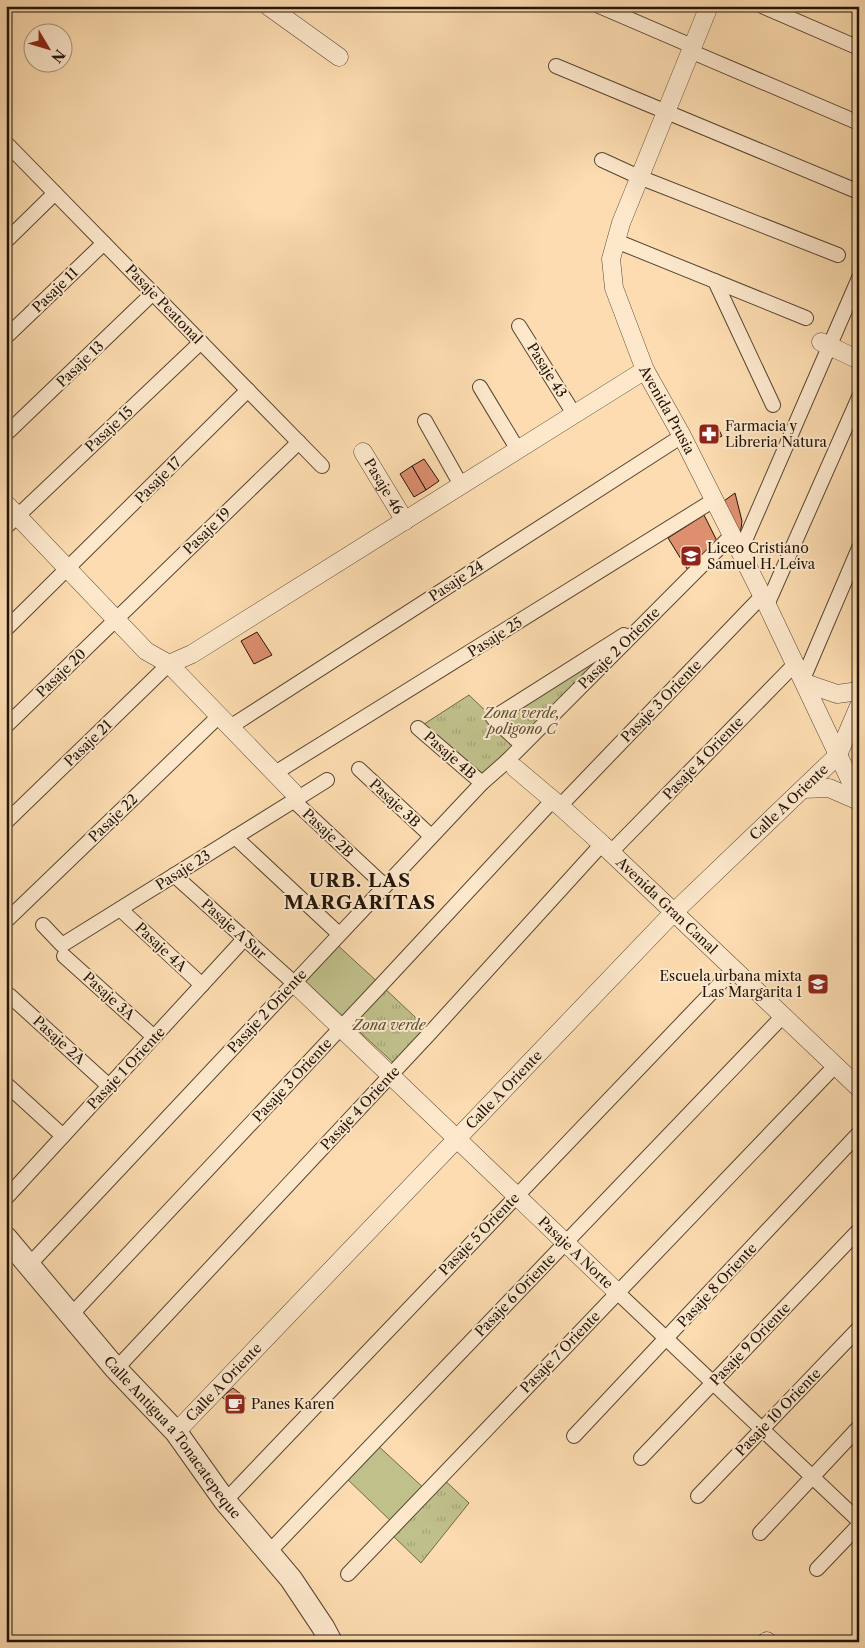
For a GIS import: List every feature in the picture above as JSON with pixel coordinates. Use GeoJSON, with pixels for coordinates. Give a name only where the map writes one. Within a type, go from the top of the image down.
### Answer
{"type":"FeatureCollection","features":[{"type":"Feature","properties":{"kind":"street"},"geometry":{"type":"LineString","coordinates":[[268,6],[339,57]]}},
{"type":"Feature","properties":{"kind":"street"},"geometry":{"type":"LineString","coordinates":[[599,6],[859,123]]}},
{"type":"Feature","properties":{"kind":"street","name":"Avenida Prusia"},"geometry":{"type":"LineString","coordinates":[[709,6],[621,223],[612,259],[614,288],[645,370],[682,436],[765,600],[859,800]]}},
{"type":"Feature","properties":{"kind":"street"},"geometry":{"type":"LineString","coordinates":[[762,6],[859,48]]}},
{"type":"Feature","properties":{"kind":"street"},"geometry":{"type":"LineString","coordinates":[[556,66],[859,192]]}},
{"type":"Feature","properties":{"kind":"street","name":"Pasaje Peatonal"},"geometry":{"type":"LineString","coordinates":[[6,143],[322,466]]}},
{"type":"Feature","properties":{"kind":"street"},"geometry":{"type":"LineString","coordinates":[[602,160],[639,177],[838,255]]}},
{"type":"Feature","properties":{"kind":"street"},"geometry":{"type":"LineString","coordinates":[[6,241],[55,193]]}},
{"type":"Feature","properties":{"kind":"street"},"geometry":{"type":"LineString","coordinates":[[616,241],[806,318]]}},
{"type":"Feature","properties":{"kind":"street","name":"Pasaje 11"},"geometry":{"type":"LineString","coordinates":[[6,337],[104,243]]}},
{"type":"Feature","properties":{"kind":"street"},"geometry":{"type":"LineString","coordinates":[[740,552],[825,344],[859,278]]}},
{"type":"Feature","properties":{"kind":"street"},"geometry":{"type":"LineString","coordinates":[[714,280],[773,405]]}},
{"type":"Feature","properties":{"kind":"street","name":"Pasaje 13"},"geometry":{"type":"LineString","coordinates":[[6,434],[153,293]]}},
{"type":"Feature","properties":{"kind":"street","name":"Pasaje 43"},"geometry":{"type":"LineString","coordinates":[[519,326],[574,414]]}},
{"type":"Feature","properties":{"kind":"street","name":"Pasaje 15"},"geometry":{"type":"LineString","coordinates":[[10,515],[201,342]]}},
{"type":"Feature","properties":{"kind":"street"},"geometry":{"type":"LineString","coordinates":[[825,344],[859,360]]}},
{"type":"Feature","properties":{"kind":"street"},"geometry":{"type":"LineString","coordinates":[[169,664],[192,654],[645,370]]}},
{"type":"Feature","properties":{"kind":"street"},"geometry":{"type":"LineString","coordinates":[[480,387],[518,450]]}},
{"type":"Feature","properties":{"kind":"street","name":"Pasaje 17"},"geometry":{"type":"LineString","coordinates":[[6,629],[248,390]]}},
{"type":"Feature","properties":{"kind":"street"},"geometry":{"type":"LineString","coordinates":[[765,600],[859,397]]}},
{"type":"Feature","properties":{"kind":"street"},"geometry":{"type":"LineString","coordinates":[[425,421],[461,485]]}},
{"type":"Feature","properties":{"kind":"street","name":"Pasaje 24"},"geometry":{"type":"LineString","coordinates":[[224,721],[682,436]]}},
{"type":"Feature","properties":{"kind":"street","name":"Pasaje 19"},"geometry":{"type":"LineString","coordinates":[[116,619],[299,442]]}},
{"type":"Feature","properties":{"kind":"street","name":"Pasaje 46"},"geometry":{"type":"LineString","coordinates":[[363,452],[405,521]]}},
{"type":"Feature","properties":{"kind":"street","name":"Pasaje 25"},"geometry":{"type":"LineString","coordinates":[[275,774],[714,500]]}},
{"type":"Feature","properties":{"kind":"street"},"geometry":{"type":"LineString","coordinates":[[10,515],[68,569],[146,651],[169,664],[275,774],[293,796]]}},
{"type":"Feature","properties":{"kind":"street","name":"Pasaje 2 Oriente"},"geometry":{"type":"LineString","coordinates":[[29,1265],[482,783],[511,764],[522,745],[732,535]]}},
{"type":"Feature","properties":{"kind":"street"},"geometry":{"type":"LineString","coordinates":[[859,548],[801,675],[837,694],[859,691]]}},
{"type":"Feature","properties":{"kind":"street","name":"Pasaje 3 Oriente"},"geometry":{"type":"LineString","coordinates":[[71,1315],[341,1028],[557,803],[765,600]]}},
{"type":"Feature","properties":{"kind":"street","name":"Pasaje 20"},"geometry":{"type":"LineString","coordinates":[[6,726],[116,619]]}},
{"type":"Feature","properties":{"kind":"street"},"geometry":{"type":"LineString","coordinates":[[522,745],[493,718],[646,621]]}},
{"type":"Feature","properties":{"kind":"street","name":"Pasaje 21"},"geometry":{"type":"LineString","coordinates":[[6,822],[169,664]]}},
{"type":"Feature","properties":{"kind":"street","name":"Pasaje 4 Oriente"},"geometry":{"type":"LineString","coordinates":[[116,1369],[606,848],[801,675]]}},
{"type":"Feature","properties":{"kind":"street"},"geometry":{"type":"LineString","coordinates":[[838,755],[859,706]]}},
{"type":"Feature","properties":{"kind":"street","name":"Pasaje 22"},"geometry":{"type":"LineString","coordinates":[[6,921],[224,721]]}},
{"type":"Feature","properties":{"kind":"street","name":"Pasaje 4B"},"geometry":{"type":"LineString","coordinates":[[418,728],[482,783]]}},
{"type":"Feature","properties":{"kind":"street","name":"Calle A Oriente"},"geometry":{"type":"LineString","coordinates":[[176,1432],[673,913],[838,755]]}},
{"type":"Feature","properties":{"kind":"street","name":"Avenida Gran Canal"},"geometry":{"type":"LineString","coordinates":[[511,764],[606,848],[859,1088]]}},
{"type":"Feature","properties":{"kind":"street","name":"Pasaje 3B"},"geometry":{"type":"LineString","coordinates":[[359,769],[432,836]]}},
{"type":"Feature","properties":{"kind":"street","name":"Pasaje 23"},"geometry":{"type":"LineString","coordinates":[[43,925],[62,945],[235,838],[293,796],[327,780]]}},
{"type":"Feature","properties":{"kind":"street"},"geometry":{"type":"LineString","coordinates":[[803,789],[829,788],[859,800]]}},
{"type":"Feature","properties":{"kind":"street","name":"Pasaje 2B"},"geometry":{"type":"LineString","coordinates":[[293,796],[385,886]]}},
{"type":"Feature","properties":{"kind":"street"},"geometry":{"type":"LineString","coordinates":[[235,838],[339,934]]}},
{"type":"Feature","properties":{"kind":"street","name":"Pasaje A Sur"},"geometry":{"type":"LineString","coordinates":[[174,875],[294,983]]}},
{"type":"Feature","properties":{"kind":"street","name":"Pasaje 4A"},"geometry":{"type":"LineString","coordinates":[[120,909],[202,985]]}},
{"type":"Feature","properties":{"kind":"street","name":"Pasaje 1 Oriente"},"geometry":{"type":"LineString","coordinates":[[6,1198],[245,938]]}},
{"type":"Feature","properties":{"kind":"street","name":"Pasaje 3A"},"geometry":{"type":"LineString","coordinates":[[64,956],[154,1037]]}},
{"type":"Feature","properties":{"kind":"street","name":"Pasaje 5 Oriente"},"geometry":{"type":"LineString","coordinates":[[225,1501],[734,968]]}},
{"type":"Feature","properties":{"kind":"street","name":"Pasaje A Norte"},"geometry":{"type":"LineString","coordinates":[[294,983],[859,1521]]}},
{"type":"Feature","properties":{"kind":"street","name":"Pasaje 2A"},"geometry":{"type":"LineString","coordinates":[[9,995],[109,1086]]}},
{"type":"Feature","properties":{"kind":"street","name":"Pasaje 6 Oriente"},"geometry":{"type":"LineString","coordinates":[[268,1553],[783,1016]]}},
{"type":"Feature","properties":{"kind":"street","name":"Pasaje 7 Oriente"},"geometry":{"type":"LineString","coordinates":[[348,1574],[835,1066]]}},
{"type":"Feature","properties":{"kind":"street"},"geometry":{"type":"LineString","coordinates":[[6,1084],[63,1136]]}},
{"type":"Feature","properties":{"kind":"street","name":"Pasaje 8 Oriente"},"geometry":{"type":"LineString","coordinates":[[574,1436],[859,1133]]}},
{"type":"Feature","properties":{"kind":"street","name":"Pasaje 9 Oriente"},"geometry":{"type":"LineString","coordinates":[[641,1458],[859,1230]]}},
{"type":"Feature","properties":{"kind":"street","name":"Calle Antigua a Tonacatepeque"},"geometry":{"type":"LineString","coordinates":[[6,1238],[116,1369],[176,1432],[225,1501],[295,1585],[331,1642]]}},
{"type":"Feature","properties":{"kind":"street","name":"Pasaje 10 Oriente"},"geometry":{"type":"LineString","coordinates":[[698,1496],[859,1328]]}},
{"type":"Feature","properties":{"kind":"street"},"geometry":{"type":"LineString","coordinates":[[760,1533],[859,1427]]}},
{"type":"Feature","properties":{"kind":"street"},"geometry":{"type":"LineString","coordinates":[[817,1569],[859,1525]]}},
{"type":"Feature","properties":{"kind":"green space","name":"Zona verde, poligono C"},"geometry":{"type":"Polygon","coordinates":[[[646,621],[482,783],[418,728],[469,695],[493,718],[646,621]]]}},
{"type":"Feature","properties":{"kind":"green space"},"geometry":{"type":"Polygon","coordinates":[[[333,941],[381,985],[348,1021],[300,976],[333,941]]]}},
{"type":"Feature","properties":{"kind":"green space","name":"Zona verde"},"geometry":{"type":"Polygon","coordinates":[[[381,985],[431,1032],[398,1067],[348,1021],[381,985]]]}},
{"type":"Feature","properties":{"kind":"green space"},"geometry":{"type":"Polygon","coordinates":[[[374,1442],[427,1491],[395,1525],[343,1475],[374,1442]]]}},
{"type":"Feature","properties":{"kind":"green space"},"geometry":{"type":"Polygon","coordinates":[[[440,1476],[469,1503],[421,1563],[389,1532],[440,1476]]]}},
{"type":"Feature","properties":{"kind":"building"},"geometry":{"type":"Polygon","coordinates":[[[716,424],[722,436],[709,442],[704,431],[716,424]]]}},
{"type":"Feature","properties":{"kind":"building"},"geometry":{"type":"Polygon","coordinates":[[[424,459],[439,481],[426,490],[412,466],[424,459]]]}},
{"type":"Feature","properties":{"kind":"building"},"geometry":{"type":"Polygon","coordinates":[[[412,466],[426,490],[414,497],[400,474],[412,466]]]}},
{"type":"Feature","properties":{"kind":"building"},"geometry":{"type":"Polygon","coordinates":[[[735,493],[742,521],[739,545],[717,506],[735,493]]]}},
{"type":"Feature","properties":{"kind":"building","name":"Liceo Cristiano Samuel H. Leiva"},"geometry":{"type":"Polygon","coordinates":[[[704,515],[717,541],[689,572],[668,538],[704,515]]]}},
{"type":"Feature","properties":{"kind":"building"},"geometry":{"type":"Polygon","coordinates":[[[257,632],[272,655],[254,664],[241,641],[257,632]]]}},
{"type":"Feature","properties":{"kind":"building","name":"Panes Karen"},"geometry":{"type":"Polygon","coordinates":[[[233,1388],[246,1398],[237,1411],[222,1397],[233,1388]]]}},
{"type":"Feature","properties":{"kind":"place","name":"Farmacia y Libreria Natura"},"geometry":{"type":"Point","coordinates":[709,434]}},
{"type":"Feature","properties":{"kind":"place","name":"Liceo Cristiano Samuel H. Leiva"},"geometry":{"type":"Point","coordinates":[691,556]}},
{"type":"Feature","properties":{"kind":"place","name":"Escuela urbana mixta Las Margarita 1"},"geometry":{"type":"Point","coordinates":[818,984]}},
{"type":"Feature","properties":{"kind":"place","name":"Panes Karen"},"geometry":{"type":"Point","coordinates":[235,1404]}},
{"type":"Feature","properties":{"kind":"district","name":"URB. LAS MARGARITAS"},"geometry":{"type":"Point","coordinates":[360,891]}}]}
